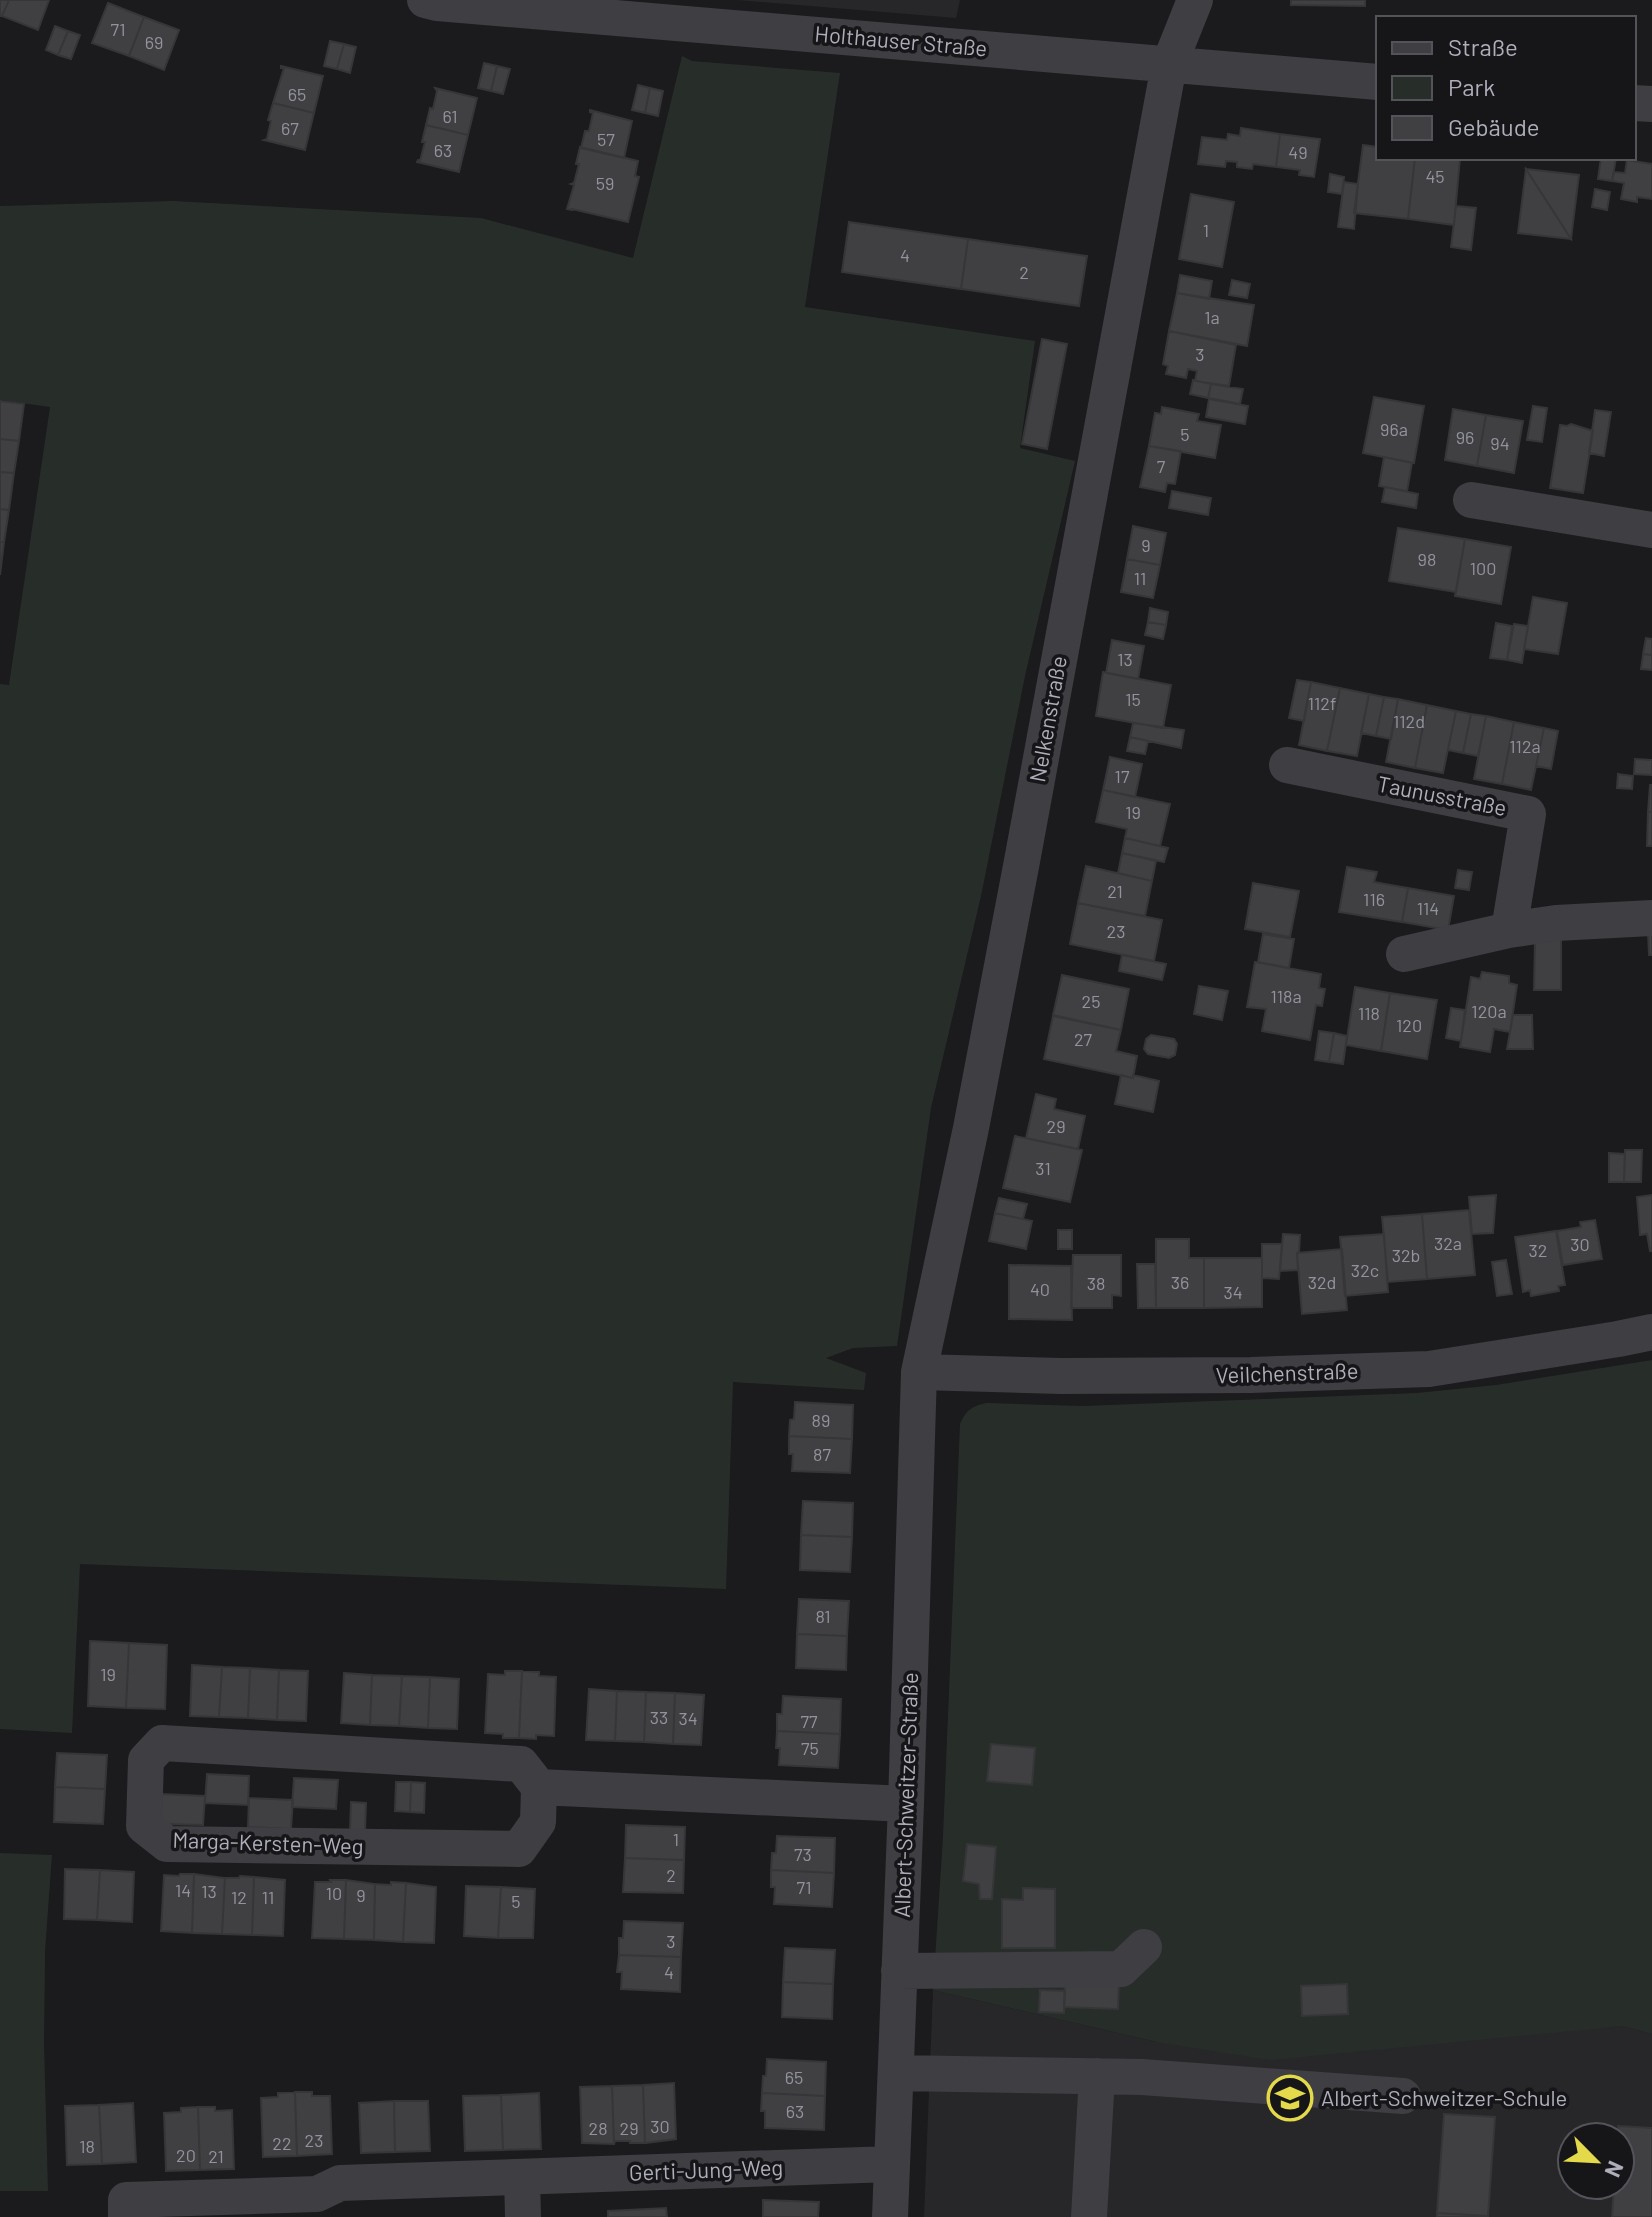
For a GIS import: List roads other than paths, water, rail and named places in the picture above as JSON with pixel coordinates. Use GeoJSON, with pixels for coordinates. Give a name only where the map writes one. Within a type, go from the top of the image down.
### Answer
{"type":"FeatureCollection","features":[{"type":"Feature","properties":{"kind":"street","name":"Holthauser Straße"},"geometry":{"type":"LineString","coordinates":[[425,0],[1376,82]]}},
{"type":"Feature","properties":{"kind":"street","name":"Nelkenstraße"},"geometry":{"type":"LineString","coordinates":[[919,1372],[971,1128],[1169,65],[1195,0]]}},
{"type":"Feature","properties":{"kind":"street"},"geometry":{"type":"LineString","coordinates":[[1471,500],[1652,530]]}},
{"type":"Feature","properties":{"kind":"street","name":"Taunusstraße"},"geometry":{"type":"LineString","coordinates":[[1287,765],[1528,814],[1509,930]]}},
{"type":"Feature","properties":{"kind":"street"},"geometry":{"type":"LineString","coordinates":[[1404,954],[1509,930],[1556,923],[1652,918]]}},
{"type":"Feature","properties":{"kind":"street","name":"Veilchenstraße"},"geometry":{"type":"LineString","coordinates":[[919,1372],[1235,1376],[1429,1369],[1652,1332]]}},
{"type":"Feature","properties":{"kind":"street","name":"Albert-Schweitzer-Straße"},"geometry":{"type":"LineString","coordinates":[[890,2217],[919,1372]]}},
{"type":"Feature","properties":{"kind":"street","name":"Marga-Kersten-Weg"},"geometry":{"type":"LineString","coordinates":[[162,1743],[521,1764],[539,1787],[538,1822],[519,1849],[167,1844],[144,1826],[146,1760],[162,1743]]}},
{"type":"Feature","properties":{"kind":"street"},"geometry":{"type":"LineString","coordinates":[[539,1787],[906,1804]]}},
{"type":"Feature","properties":{"kind":"street"},"geometry":{"type":"LineString","coordinates":[[899,1971],[1121,1969],[1144,1947]]}},
{"type":"Feature","properties":{"kind":"street"},"geometry":{"type":"LineString","coordinates":[[896,2073],[1142,2077],[1403,2096]]}},
{"type":"Feature","properties":{"kind":"street"},"geometry":{"type":"LineString","coordinates":[[1089,2217],[1097,2076]]}},
{"type":"Feature","properties":{"kind":"street","name":"Gerti-Jung-Weg"},"geometry":{"type":"LineString","coordinates":[[126,2217],[126,2200],[317,2194],[340,2183],[891,2164]]}},
{"type":"Feature","properties":{"kind":"street"},"geometry":{"type":"LineString","coordinates":[[522,2177],[523,2217]]}},
{"type":"Feature","properties":{"kind":"place","name":"Albert-Schweitzer-Schule"},"geometry":{"type":"Point","coordinates":[1290,2098]}}]}
